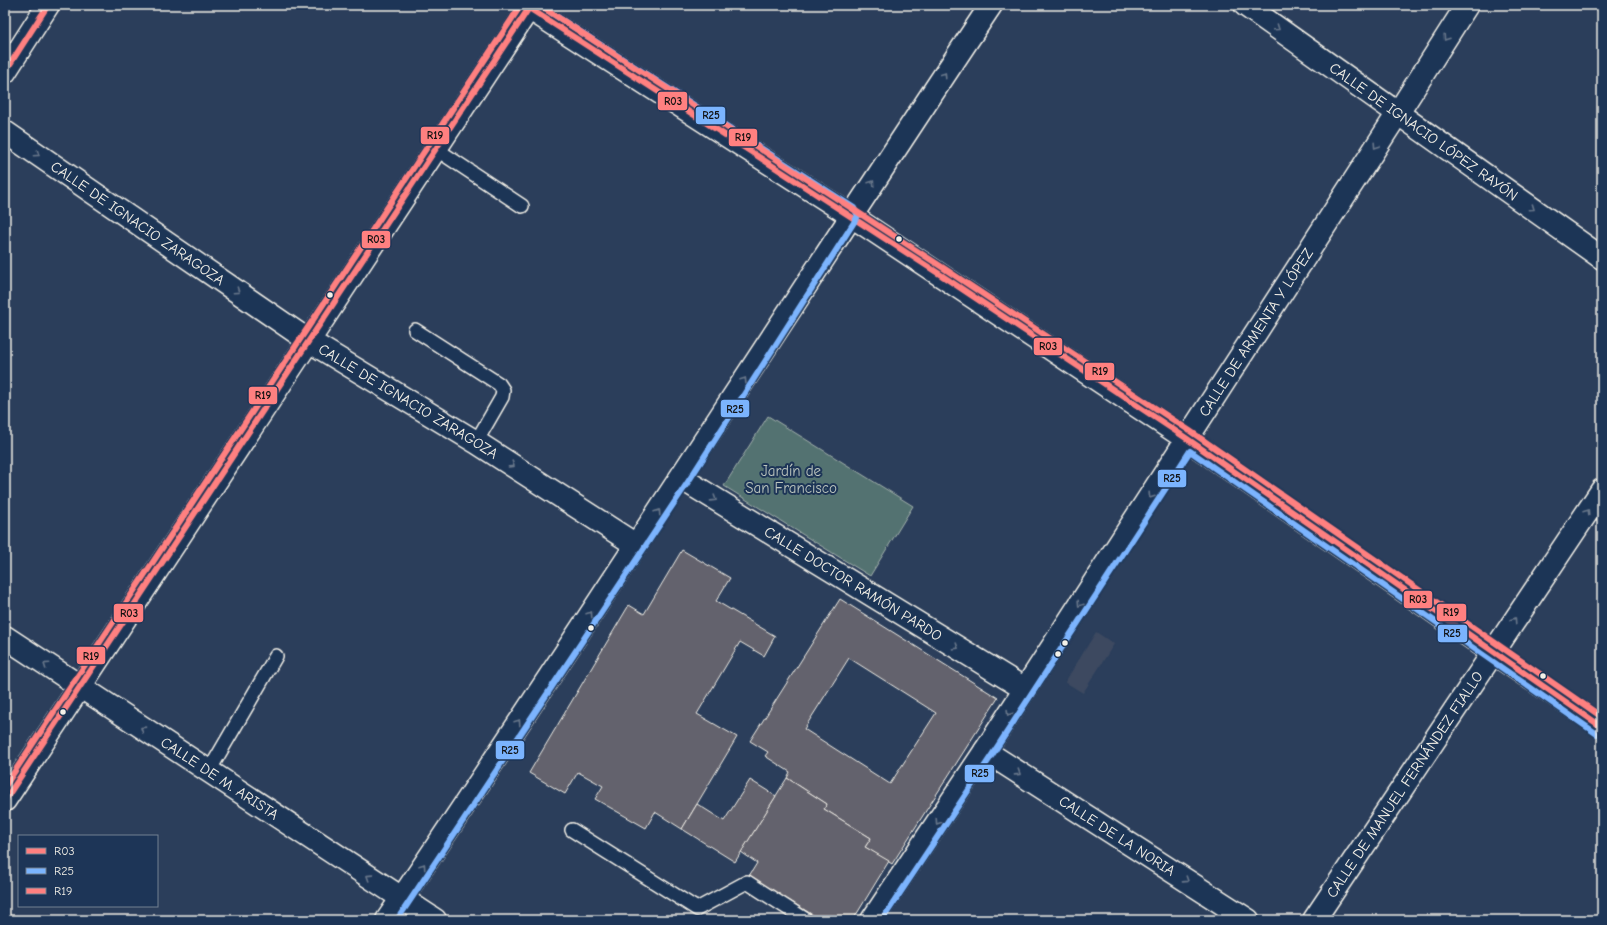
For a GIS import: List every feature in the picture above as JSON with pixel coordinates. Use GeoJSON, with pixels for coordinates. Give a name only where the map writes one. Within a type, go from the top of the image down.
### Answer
{"type":"FeatureCollection","features":[{"type":"Feature","properties":{"kind":"street"},"geometry":{"type":"LineString","coordinates":[[5,72],[48,5]]}},
{"type":"Feature","properties":{"kind":"street"},"geometry":{"type":"LineString","coordinates":[[387,920],[681,478],[850,216],[991,5]]}},
{"type":"Feature","properties":{"kind":"street","name":"CALLE DE IGNACIO LÓPEZ RAYÓN"},"geometry":{"type":"LineString","coordinates":[[1245,5],[1602,258]]}},
{"type":"Feature","properties":{"kind":"street","name":"CALLE DE ARMENTA Y LÓPEZ"},"geometry":{"type":"LineString","coordinates":[[872,920],[985,752],[1188,440],[1467,5]]}},
{"type":"Feature","properties":{"kind":"street"},"geometry":{"type":"LineString","coordinates":[[5,800],[309,341],[528,6],[850,216],[1188,440],[1602,727]]}},
{"type":"Feature","properties":{"kind":"street","name":"CALLE DE IGNACIO ZARAGOZA"},"geometry":{"type":"LineString","coordinates":[[5,132],[309,341],[476,442],[636,544]]}},
{"type":"Feature","properties":{"kind":"street","name":"CALLE DOCTOR RAMÓN PARDO"},"geometry":{"type":"LineString","coordinates":[[681,478],[1025,689]]}},
{"type":"Feature","properties":{"kind":"street","name":"CALLE DE MANUEL FERNÁNDEZ FIALLO"},"geometry":{"type":"LineString","coordinates":[[1314,920],[1492,652],[1602,490]]}},
{"type":"Feature","properties":{"kind":"street","name":"CALLE DE M. ARISTA"},"geometry":{"type":"LineString","coordinates":[[5,637],[435,920]]}},
{"type":"Feature","properties":{"kind":"street","name":"CALLE DE LA NORIA"},"geometry":{"type":"LineString","coordinates":[[985,752],[1248,920]]}},
{"type":"Feature","properties":{"kind":"lane"},"geometry":{"type":"LineString","coordinates":[[436,148],[522,206]]}},
{"type":"Feature","properties":{"kind":"lane"},"geometry":{"type":"LineString","coordinates":[[415,330],[499,384],[503,390],[502,397],[476,442]]}},
{"type":"Feature","properties":{"kind":"lane"},"geometry":{"type":"LineString","coordinates":[[209,771],[276,656]]}},
{"type":"Feature","properties":{"kind":"lane"},"geometry":{"type":"LineString","coordinates":[[572,830],[697,909],[747,882],[806,920]]}},
{"type":"Feature","properties":{"kind":"shaded area"},"geometry":{"type":"Polygon","coordinates":[[[1096,632],[1114,644],[1083,693],[1065,682],[1096,632]]]}},
{"type":"Feature","properties":{"kind":"green space","name":"Jardín de San Francisco"},"geometry":{"type":"Polygon","coordinates":[[[768,416],[913,506],[870,576],[724,486],[768,416]]]}},
{"type":"Feature","properties":{"kind":"building"},"geometry":{"type":"Polygon","coordinates":[[[682,550],[730,578],[716,601],[775,636],[764,656],[740,642],[697,714],[737,737],[682,829],[655,812],[646,828],[595,799],[603,786],[578,772],[565,794],[529,773],[629,605],[644,614],[682,550]]]}},
{"type":"Feature","properties":{"kind":"building"},"geometry":{"type":"Polygon","coordinates":[[[840,599],[998,698],[892,864],[865,847],[871,838],[824,809],[827,804],[787,778],[790,772],[765,756],[768,752],[750,741],[840,599]],[[849,658],[804,729],[890,784],[936,713],[849,658]]]}},
{"type":"Feature","properties":{"kind":"building"},"geometry":{"type":"Polygon","coordinates":[[[787,778],[827,804],[824,809],[871,838],[865,847],[889,861],[853,920],[821,920],[749,876],[757,863],[741,852],[787,778]]]}},
{"type":"Feature","properties":{"kind":"building"},"geometry":{"type":"Polygon","coordinates":[[[750,780],[776,796],[735,862],[682,829],[697,804],[724,821],[750,780]]]}},
{"type":"Feature","properties":{"kind":"transit line","name":"R03"},"geometry":{"type":"LineString","coordinates":[[5,72],[48,5]]}},
{"type":"Feature","properties":{"kind":"transit line","name":"R19"},"geometry":{"type":"LineString","coordinates":[[5,786],[521,5]]}},
{"type":"Feature","properties":{"kind":"transit line","name":"R25"},"geometry":{"type":"LineString","coordinates":[[397,920],[688,482],[858,216],[854,208],[539,5]]}},
{"type":"Feature","properties":{"kind":"transit line","name":"R19"},"geometry":{"type":"LineString","coordinates":[[539,5],[945,269],[1190,431],[1602,717]]}},
{"type":"Feature","properties":{"kind":"transit line","name":"R03"},"geometry":{"type":"LineString","coordinates":[[5,800],[529,8],[941,275],[1186,438],[1602,727]]}},
{"type":"Feature","properties":{"kind":"transit line","name":"R25"},"geometry":{"type":"LineString","coordinates":[[882,920],[992,755],[1190,451],[1597,734]]}}]}
